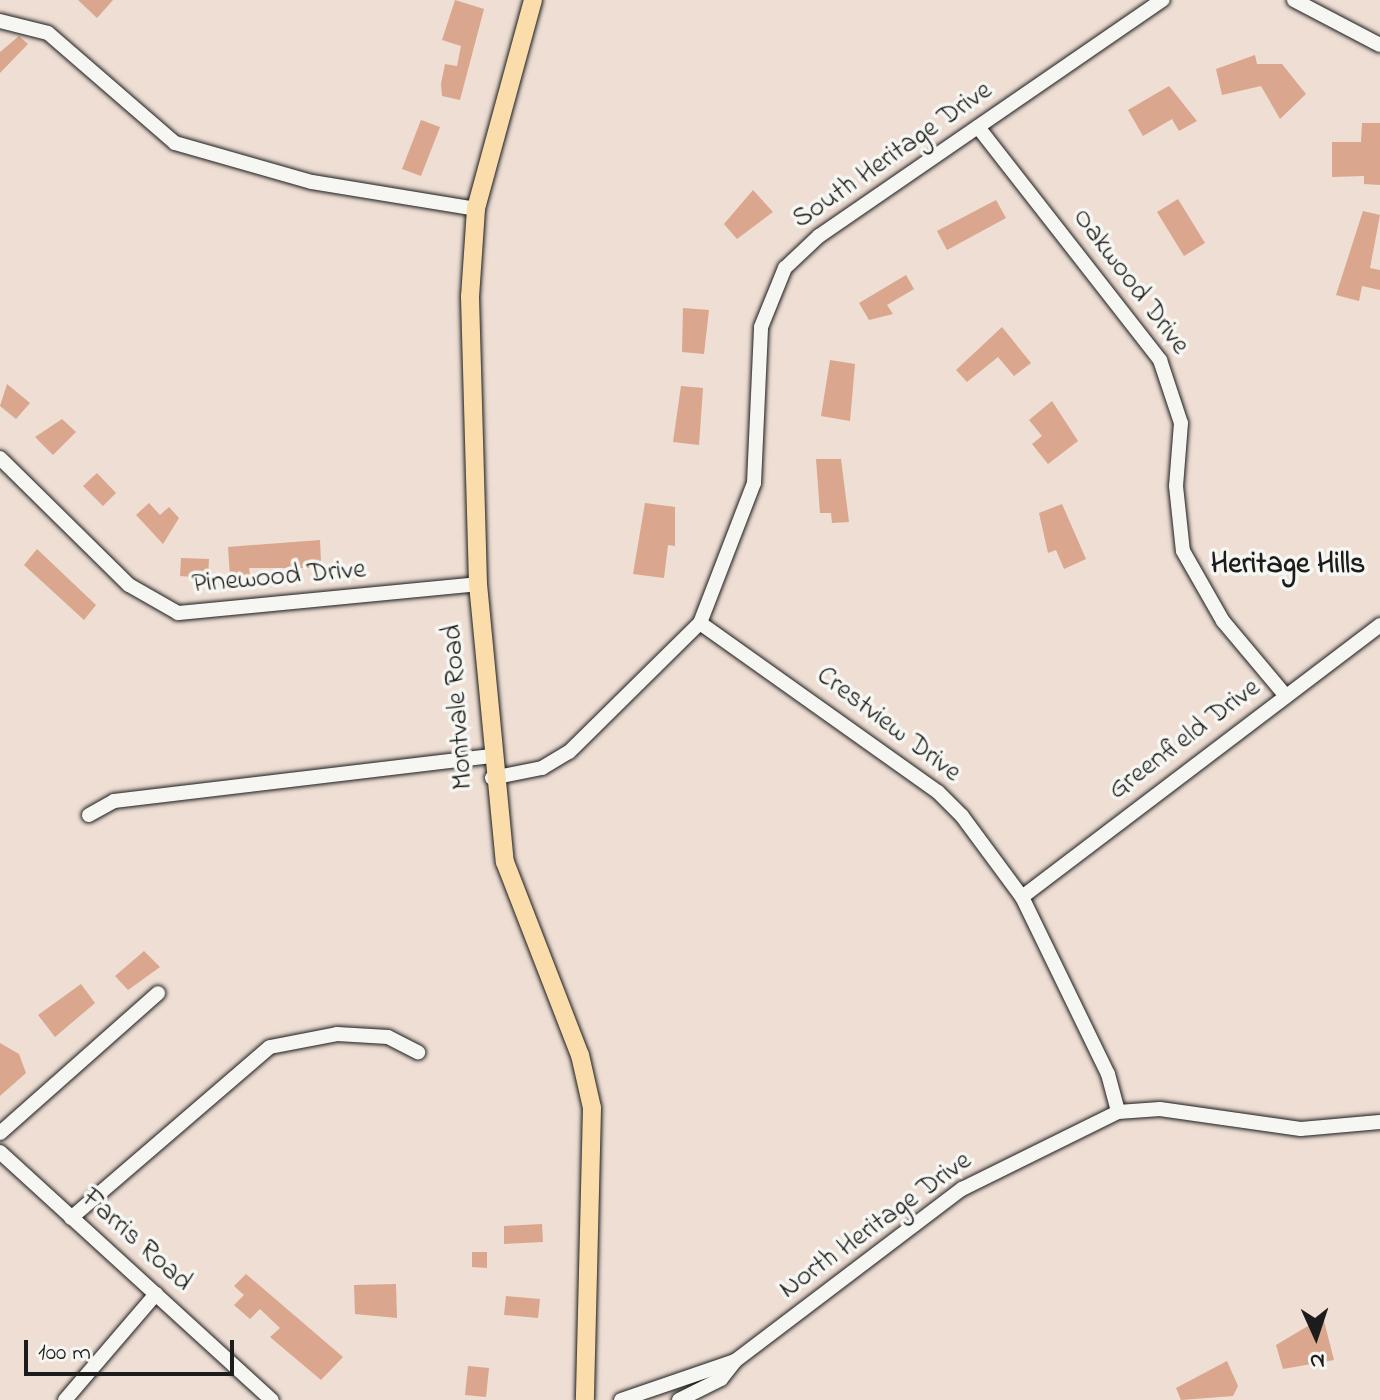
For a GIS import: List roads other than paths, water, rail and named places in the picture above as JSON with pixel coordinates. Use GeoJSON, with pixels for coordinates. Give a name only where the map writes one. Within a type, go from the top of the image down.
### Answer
{"type":"FeatureCollection","features":[{"type":"Feature","properties":{"kind":"main road","name":"Montvale Road"},"geometry":{"type":"LineString","coordinates":[[532,0],[476,209],[470,297],[478,584],[489,756],[520,914],[578,1048],[592,1108],[585,1400]]}},
{"type":"Feature","properties":{"kind":"street","name":"South Heritage Drive"},"geometry":{"type":"LineString","coordinates":[[492,778],[542,768],[569,752],[700,623],[754,483],[761,327],[771,294],[819,236],[1163,0]]}},
{"type":"Feature","properties":{"kind":"street"},"geometry":{"type":"LineString","coordinates":[[1294,0],[1380,45]]}},
{"type":"Feature","properties":{"kind":"street"},"geometry":{"type":"LineString","coordinates":[[0,21],[48,33],[175,143],[312,182],[476,209]]}},
{"type":"Feature","properties":{"kind":"street","name":"Oakwood Drive"},"geometry":{"type":"LineString","coordinates":[[978,127],[1166,371],[1181,423],[1176,486],[1183,551],[1223,621],[1286,696]]}},
{"type":"Feature","properties":{"kind":"street","name":"Pinewood Drive"},"geometry":{"type":"LineString","coordinates":[[0,458],[129,585],[178,613],[478,584]]}},
{"type":"Feature","properties":{"kind":"street","name":"Crestview Drive"},"geometry":{"type":"LineString","coordinates":[[700,623],[938,792],[1022,897],[1108,1074],[1118,1112]]}},
{"type":"Feature","properties":{"kind":"street","name":"Greenfield Drive"},"geometry":{"type":"LineString","coordinates":[[1022,897],[1380,625]]}},
{"type":"Feature","properties":{"kind":"street"},"geometry":{"type":"LineString","coordinates":[[89,815],[114,801],[489,756]]}},
{"type":"Feature","properties":{"kind":"street"},"geometry":{"type":"LineString","coordinates":[[0,1133],[158,993]]}},
{"type":"Feature","properties":{"kind":"street"},"geometry":{"type":"LineString","coordinates":[[71,1218],[270,1047],[337,1034],[388,1037],[418,1052]]}},
{"type":"Feature","properties":{"kind":"street","name":"North Heritage Drive"},"geometry":{"type":"LineString","coordinates":[[679,1400],[721,1379],[735,1361],[962,1189],[1118,1112],[1160,1109],[1301,1129],[1380,1122]]}},
{"type":"Feature","properties":{"kind":"street","name":"Farris Road"},"geometry":{"type":"LineString","coordinates":[[0,1152],[272,1400]]}},
{"type":"Feature","properties":{"kind":"street"},"geometry":{"type":"LineString","coordinates":[[65,1400],[156,1294]]}},
{"type":"Feature","properties":{"kind":"street","name":"North Heritage Drive"},"geometry":{"type":"LineString","coordinates":[[621,1400],[735,1361]]}},
{"type":"Feature","properties":{"kind":"district","name":"Heritage Hills"},"geometry":{"type":"Point","coordinates":[1288,565]}}]}
